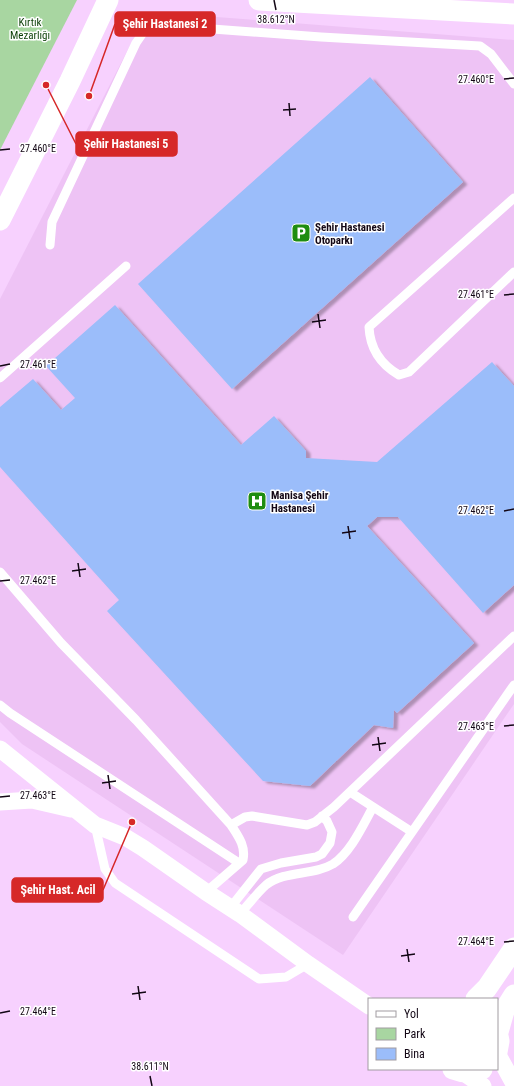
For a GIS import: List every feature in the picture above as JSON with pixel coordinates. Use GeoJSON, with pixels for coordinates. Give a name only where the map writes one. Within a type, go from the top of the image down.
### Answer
{"type":"FeatureCollection","features":[{"type":"Feature","properties":{"kind":"street"},"geometry":{"type":"LineString","coordinates":[[0,220],[6,197],[70,80],[108,0]]}},
{"type":"Feature","properties":{"kind":"street"},"geometry":{"type":"LineString","coordinates":[[259,0],[514,14]]}},
{"type":"Feature","properties":{"kind":"street"},"geometry":{"type":"LineString","coordinates":[[0,749],[95,824],[137,844],[368,1005]]}},
{"type":"Feature","properties":{"kind":"street"},"geometry":{"type":"LineString","coordinates":[[0,802],[32,800],[77,811]]}},
{"type":"Feature","properties":{"kind":"street"},"geometry":{"type":"LineString","coordinates":[[477,998],[487,988],[514,948]]}},
{"type":"Feature","properties":{"kind":"street"},"geometry":{"type":"LineString","coordinates":[[498,1038],[504,1011],[514,995]]}},
{"type":"Feature","properties":{"kind":"street"},"geometry":{"type":"LineString","coordinates":[[498,1044],[514,1084]]}},
{"type":"Feature","properties":{"kind":"street"},"geometry":{"type":"LineString","coordinates":[[466,1070],[484,1086]]}},
{"type":"Feature","properties":{"kind":"lane"},"geometry":{"type":"LineString","coordinates":[[50,245],[52,222],[136,43],[147,28],[159,25],[321,37],[480,46],[491,54],[514,84]]}},
{"type":"Feature","properties":{"kind":"lane"},"geometry":{"type":"LineString","coordinates":[[514,198],[369,327],[369,339],[376,354],[390,370],[399,375],[409,372],[514,272]]}},
{"type":"Feature","properties":{"kind":"lane"},"geometry":{"type":"LineString","coordinates":[[0,378],[126,266]]}},
{"type":"Feature","properties":{"kind":"lane"},"geometry":{"type":"LineString","coordinates":[[0,572],[61,643],[136,720],[231,825],[245,852],[243,860],[206,892]]}},
{"type":"Feature","properties":{"kind":"lane"},"geometry":{"type":"LineString","coordinates":[[231,825],[245,817],[252,816],[307,825],[315,822],[350,792],[514,636]]}},
{"type":"Feature","properties":{"kind":"lane"},"geometry":{"type":"LineString","coordinates":[[353,917],[514,685]]}},
{"type":"Feature","properties":{"kind":"lane"},"geometry":{"type":"LineString","coordinates":[[0,705],[239,863]]}},
{"type":"Feature","properties":{"kind":"lane"},"geometry":{"type":"LineString","coordinates":[[350,792],[412,832]]}},
{"type":"Feature","properties":{"kind":"lane"},"geometry":{"type":"LineString","coordinates":[[235,911],[266,885],[275,880],[326,868],[334,863],[348,849],[373,807]]}},
{"type":"Feature","properties":{"kind":"lane"},"geometry":{"type":"LineString","coordinates":[[235,911],[261,869],[281,862],[316,857],[322,854],[330,843],[332,832],[327,821],[322,816]]}},
{"type":"Feature","properties":{"kind":"lane"},"geometry":{"type":"LineString","coordinates":[[95,824],[105,869],[115,883],[252,975],[259,979],[286,976],[308,964]]}},
{"type":"Feature","properties":{"kind":"shaded area","name":"Manisa Şehir Hastanesi"},"geometry":{"type":"Polygon","coordinates":[[[164,13],[514,40],[514,704],[343,955],[22,744],[0,722],[0,299],[140,26],[164,13]]]}},
{"type":"Feature","properties":{"kind":"green space","name":"Kırtık Mezarlığı"},"geometry":{"type":"Polygon","coordinates":[[[0,0],[77,0],[0,150],[0,0]]]}},
{"type":"Feature","properties":{"kind":"building","name":"Şehir Hastanesi Otoparkı"},"geometry":{"type":"Polygon","coordinates":[[[370,77],[463,182],[232,389],[138,284],[370,77]]]}},
{"type":"Feature","properties":{"kind":"building","name":"Manisa Şehir Hastanesi"},"geometry":{"type":"Polygon","coordinates":[[[115,305],[241,445],[274,416],[306,451],[306,458],[377,462],[492,362],[514,386],[514,585],[483,613],[398,517],[377,517],[367,526],[474,643],[397,713],[394,710],[393,728],[374,725],[310,786],[263,781],[107,611],[119,600],[0,467],[0,407],[33,379],[61,410],[75,398],[46,366],[115,305]]]}},
{"type":"Feature","properties":{"kind":"place","name":"Şehir Hastanesi 5"},"geometry":{"type":"Point","coordinates":[46,85]}},
{"type":"Feature","properties":{"kind":"place","name":"Şehir Hastanesi 2"},"geometry":{"type":"Point","coordinates":[89,96]}},
{"type":"Feature","properties":{"kind":"place","name":"Şehir Hastanesi Otoparkı"},"geometry":{"type":"Point","coordinates":[301,233]}},
{"type":"Feature","properties":{"kind":"place","name":"Manisa Şehir Hastanesi"},"geometry":{"type":"Point","coordinates":[257,501]}},
{"type":"Feature","properties":{"kind":"place","name":"Şehir Hast. Acil"},"geometry":{"type":"Point","coordinates":[132,822]}}]}
